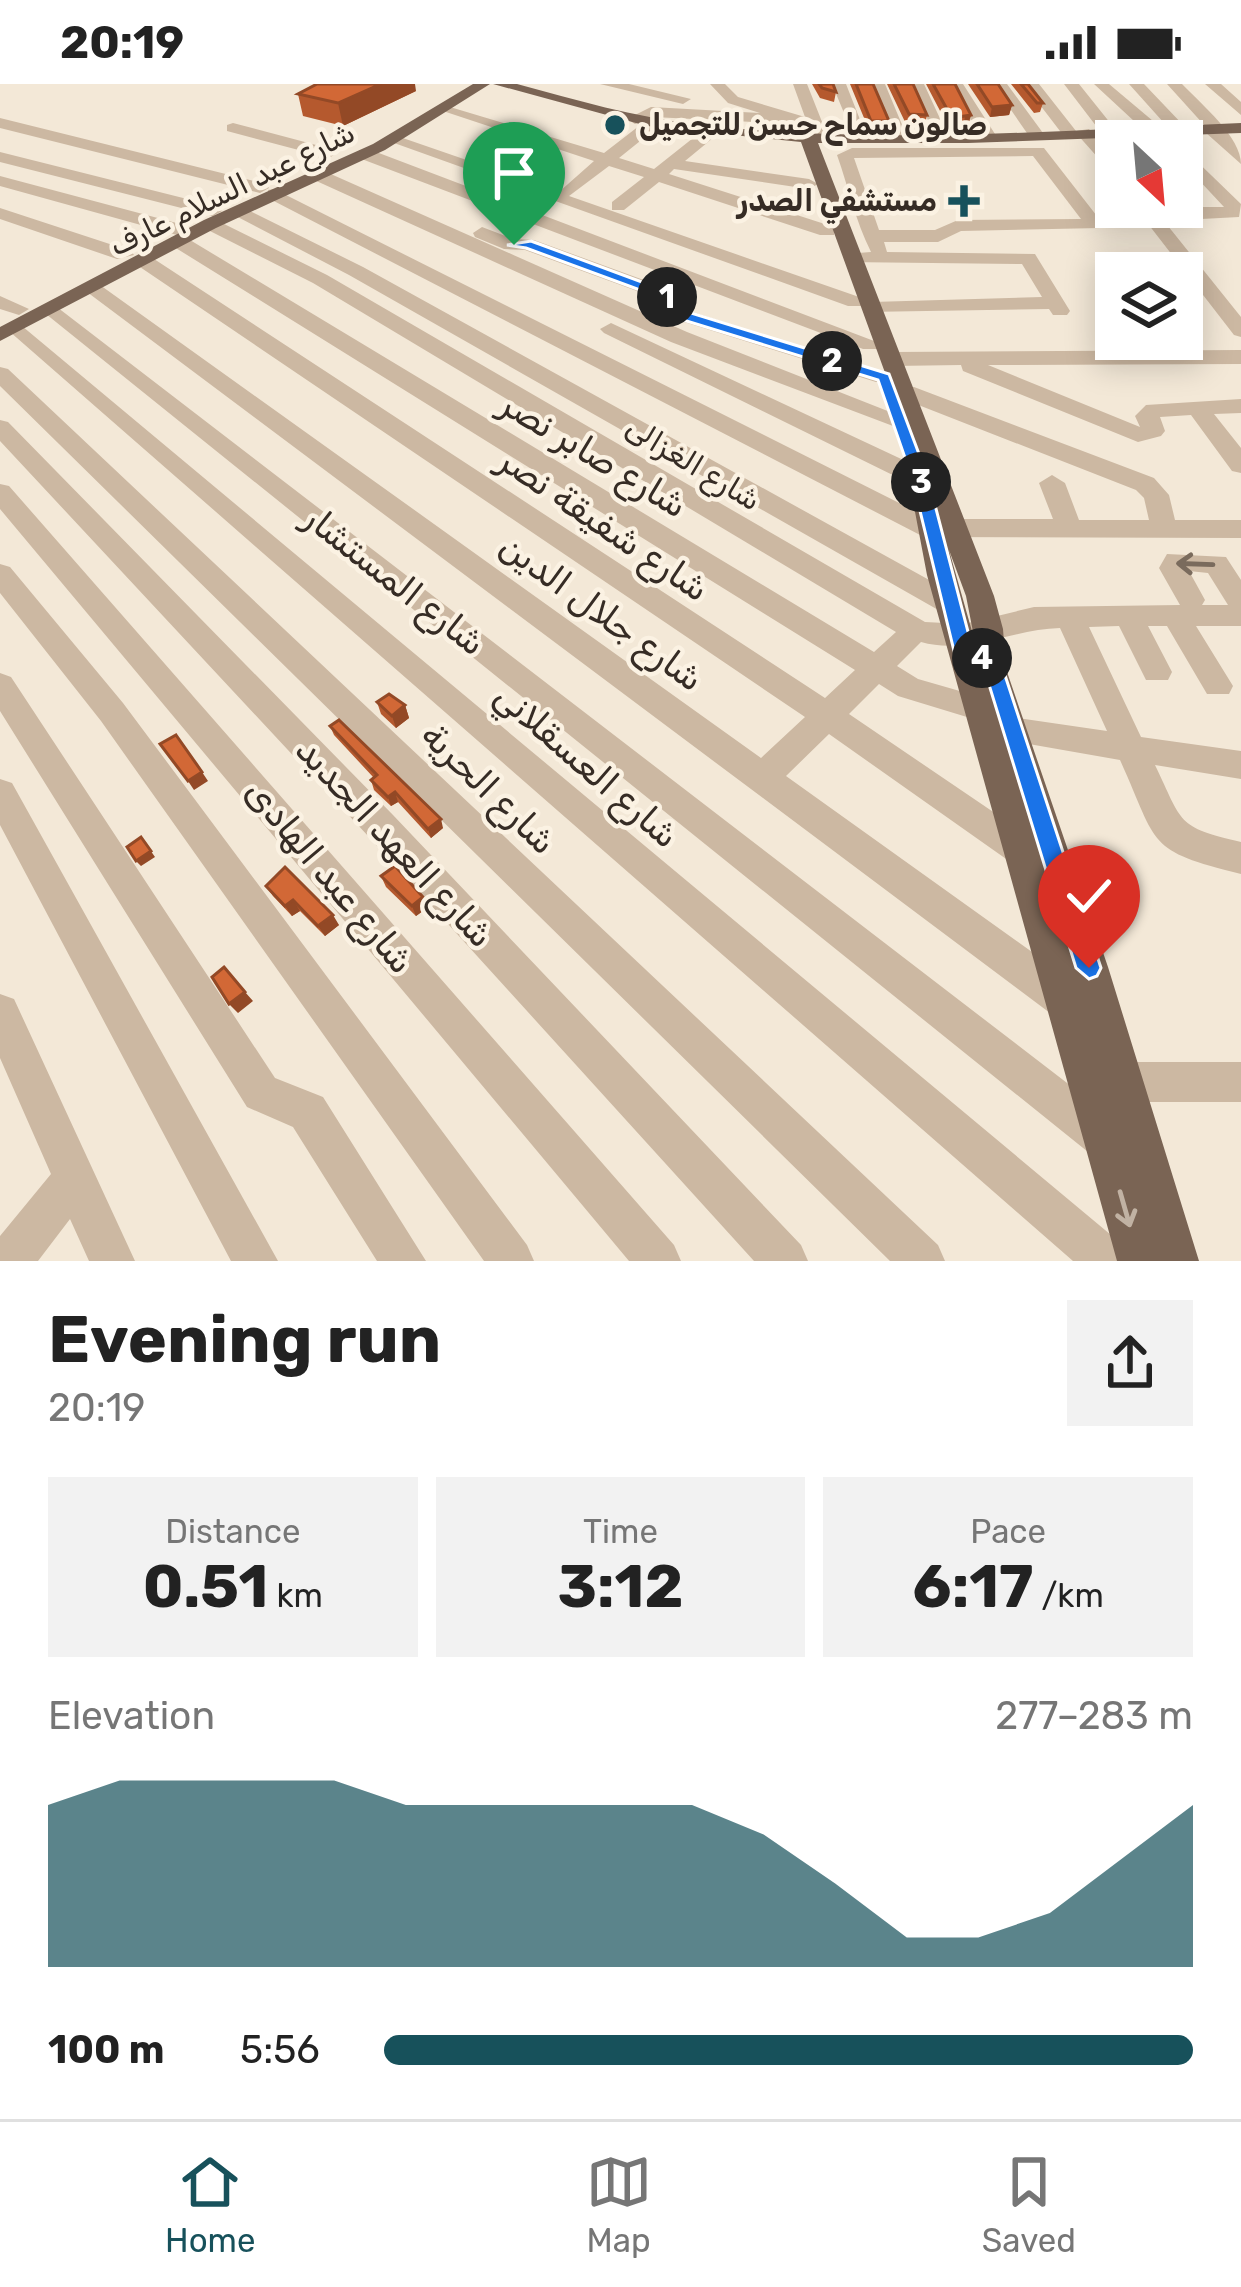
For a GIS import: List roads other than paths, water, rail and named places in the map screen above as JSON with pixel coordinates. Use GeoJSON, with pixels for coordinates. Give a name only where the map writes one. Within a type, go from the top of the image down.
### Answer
{"type":"FeatureCollection","features":[{"type":"Feature","properties":{"kind":"main road","name":"شارع عبد السلام عارف"},"geometry":{"type":"LineString","coordinates":[[336,159],[456,84]]}},
{"type":"Feature","properties":{"kind":"main road","name":"شارع عبد السلام عارف"},"geometry":{"type":"LineString","coordinates":[[7,318],[267,191],[392,139],[483,84]]}},
{"type":"Feature","properties":{"kind":"main road"},"geometry":{"type":"LineString","coordinates":[[500,84],[645,121],[712,130],[800,128],[862,137],[987,134],[1013,142],[1035,133],[1095,131]]}},
{"type":"Feature","properties":{"kind":"main road"},"geometry":{"type":"LineString","coordinates":[[336,159],[355,145],[412,127]]}},
{"type":"Feature","properties":{"kind":"main road"},"geometry":{"type":"LineString","coordinates":[[800,128],[809,184],[856,245]]}},
{"type":"Feature","properties":{"kind":"main road"},"geometry":{"type":"LineString","coordinates":[[800,128],[856,245],[863,305],[944,530],[976,646],[1011,730],[1123,1082],[1123,1141],[1140,1261]]}},
{"type":"Feature","properties":{"kind":"main road"},"geometry":{"type":"LineString","coordinates":[[1203,130],[1241,128]]}},
{"type":"Feature","properties":{"kind":"main road","name":"شارع عبد السلام عارف"},"geometry":{"type":"LineString","coordinates":[[7,318],[52,310],[93,289],[134,258]]}},
{"type":"Feature","properties":{"kind":"main road"},"geometry":{"type":"LineString","coordinates":[[891,378],[920,478],[944,530]]}},
{"type":"Feature","properties":{"kind":"main road"},"geometry":{"type":"LineString","coordinates":[[976,646],[980,710],[1064,1000],[1176,1261]]}},
{"type":"Feature","properties":{"kind":"street"},"geometry":{"type":"LineString","coordinates":[[607,84],[699,102],[741,103]]}},
{"type":"Feature","properties":{"kind":"street"},"geometry":{"type":"LineString","coordinates":[[716,84],[741,103],[800,128]]}},
{"type":"Feature","properties":{"kind":"street"},"geometry":{"type":"LineString","coordinates":[[765,84],[800,128]]}},
{"type":"Feature","properties":{"kind":"street"},"geometry":{"type":"LineString","coordinates":[[800,84],[800,128]]}},
{"type":"Feature","properties":{"kind":"street"},"geometry":{"type":"LineString","coordinates":[[839,84],[862,137]]}},
{"type":"Feature","properties":{"kind":"street"},"geometry":{"type":"LineString","coordinates":[[878,84],[902,136]]}},
{"type":"Feature","properties":{"kind":"street"},"geometry":{"type":"LineString","coordinates":[[917,84],[943,135]]}},
{"type":"Feature","properties":{"kind":"street"},"geometry":{"type":"LineString","coordinates":[[956,84],[987,134]]}},
{"type":"Feature","properties":{"kind":"street"},"geometry":{"type":"LineString","coordinates":[[1000,84],[1035,133]]}},
{"type":"Feature","properties":{"kind":"street"},"geometry":{"type":"LineString","coordinates":[[1030,84],[1095,150]]}},
{"type":"Feature","properties":{"kind":"street"},"geometry":{"type":"LineString","coordinates":[[1070,84],[1100,120]]}},
{"type":"Feature","properties":{"kind":"street"},"geometry":{"type":"LineString","coordinates":[[1101,84],[1126,111],[1148,120]]}},
{"type":"Feature","properties":{"kind":"street"},"geometry":{"type":"LineString","coordinates":[[1136,84],[1158,120]]}},
{"type":"Feature","properties":{"kind":"street"},"geometry":{"type":"LineString","coordinates":[[1174,84],[1241,159]]}},
{"type":"Feature","properties":{"kind":"street"},"geometry":{"type":"LineString","coordinates":[[1212,84],[1241,110]]}},
{"type":"Feature","properties":{"kind":"street"},"geometry":{"type":"LineString","coordinates":[[598,110],[625,88]]}},
{"type":"Feature","properties":{"kind":"street"},"geometry":{"type":"LineString","coordinates":[[445,106],[482,140],[556,143],[607,160],[664,170],[809,184]]}},
{"type":"Feature","properties":{"kind":"street"},"geometry":{"type":"LineString","coordinates":[[566,191],[607,160],[651,112],[800,128]]}},
{"type":"Feature","properties":{"kind":"street"},"geometry":{"type":"LineString","coordinates":[[0,123],[267,191],[944,530],[1241,530]]}},
{"type":"Feature","properties":{"kind":"street"},"geometry":{"type":"LineString","coordinates":[[233,128],[336,159],[891,378],[1145,484],[1156,495],[1164,530]]}},
{"type":"Feature","properties":{"kind":"street"},"geometry":{"type":"LineString","coordinates":[[618,206],[712,130]]}},
{"type":"Feature","properties":{"kind":"street"},"geometry":{"type":"LineString","coordinates":[[392,139],[863,305],[1057,307],[1028,258],[856,245],[746,227],[686,207],[664,170]]}},
{"type":"Feature","properties":{"kind":"street"},"geometry":{"type":"LineString","coordinates":[[0,141],[224,211],[356,271],[958,589],[1070,618],[1129,617],[1183,608]]}},
{"type":"Feature","properties":{"kind":"street"},"geometry":{"type":"LineString","coordinates":[[1013,142],[1047,157],[1094,224],[985,226],[994,248],[942,243],[856,245],[845,155],[852,153],[1013,142]]}},
{"type":"Feature","properties":{"kind":"street"},"geometry":{"type":"LineString","coordinates":[[514,170],[556,143]]}},
{"type":"Feature","properties":{"kind":"street"},"geometry":{"type":"LineString","coordinates":[[0,157],[224,211]]}},
{"type":"Feature","properties":{"kind":"street"},"geometry":{"type":"LineString","coordinates":[[847,160],[1047,157]]}},
{"type":"Feature","properties":{"kind":"street"},"geometry":{"type":"LineString","coordinates":[[336,159],[510,244],[527,244],[664,294],[670,310],[685,307],[891,378]]}},
{"type":"Feature","properties":{"kind":"street"},"geometry":{"type":"LineString","coordinates":[[336,159],[657,328],[891,378],[954,359],[1241,356]]}},
{"type":"Feature","properties":{"kind":"street"},"geometry":{"type":"LineString","coordinates":[[1203,176],[1234,213],[1241,236]]}},
{"type":"Feature","properties":{"kind":"street","name":"شارع صابر نصر"},"geometry":{"type":"LineString","coordinates":[[0,181],[178,235],[874,667],[927,695],[980,710]]}},
{"type":"Feature","properties":{"kind":"street"},"geometry":{"type":"LineString","coordinates":[[1203,188],[1216,188]]}},
{"type":"Feature","properties":{"kind":"street","name":"شارع الغزالى"},"geometry":{"type":"LineString","coordinates":[[224,211],[320,278],[916,630],[976,646]]}},
{"type":"Feature","properties":{"kind":"street","name":"شارع شفيقة نصر"},"geometry":{"type":"LineString","coordinates":[[0,213],[134,258],[826,715],[1021,850]]}},
{"type":"Feature","properties":{"kind":"street"},"geometry":{"type":"LineString","coordinates":[[1203,213],[1234,213]]}},
{"type":"Feature","properties":{"kind":"street"},"geometry":{"type":"LineString","coordinates":[[1160,228],[1241,331]]}},
{"type":"Feature","properties":{"kind":"street"},"geometry":{"type":"LineString","coordinates":[[503,277],[920,478]]}},
{"type":"Feature","properties":{"kind":"street","name":"شارع جلال الدين"},"geometry":{"type":"LineString","coordinates":[[93,289],[1064,1000]]}},
{"type":"Feature","properties":{"kind":"street","name":"شارع المستشار"},"geometry":{"type":"LineString","coordinates":[[52,310],[1123,1141]]}},
{"type":"Feature","properties":{"kind":"street","name":"شارع العسقلاني"},"geometry":{"type":"LineString","coordinates":[[7,318],[1107,1261]]}},
{"type":"Feature","properties":{"kind":"street"},"geometry":{"type":"LineString","coordinates":[[954,359],[1138,434],[1153,431],[1149,412],[1241,406]]}},
{"type":"Feature","properties":{"kind":"street","name":"شارع الحرية"},"geometry":{"type":"LineString","coordinates":[[0,374],[922,1261]]}},
{"type":"Feature","properties":{"kind":"street"},"geometry":{"type":"LineString","coordinates":[[1197,408],[1241,464]]}},
{"type":"Feature","properties":{"kind":"street","name":"شارع العهد الجديد"},"geometry":{"type":"LineString","coordinates":[[0,427],[381,826],[785,1261]]}},
{"type":"Feature","properties":{"kind":"street"},"geometry":{"type":"LineString","coordinates":[[1052,483],[1070,529]]}},
{"type":"Feature","properties":{"kind":"street","name":"شارع عبد الهادى"},"geometry":{"type":"LineString","coordinates":[[0,492],[658,1261]]}},
{"type":"Feature","properties":{"kind":"street"},"geometry":{"type":"LineString","coordinates":[[976,646],[1027,610],[1183,608],[1240,605],[1216,564],[1177,562],[1173,568],[1183,608],[1218,686]]}},
{"type":"Feature","properties":{"kind":"street"},"geometry":{"type":"LineString","coordinates":[[0,574],[112,712],[511,1261]]}},
{"type":"Feature","properties":{"kind":"street"},"geometry":{"type":"LineString","coordinates":[[1129,617],[1157,672]]}},
{"type":"Feature","properties":{"kind":"street"},"geometry":{"type":"LineString","coordinates":[[1070,618],[1171,834],[1184,844],[1241,859]]}},
{"type":"Feature","properties":{"kind":"street"},"geometry":{"type":"LineString","coordinates":[[763,777],[916,630]]}},
{"type":"Feature","properties":{"kind":"street"},"geometry":{"type":"LineString","coordinates":[[0,685],[261,1093],[308,1112],[403,1261]]}},
{"type":"Feature","properties":{"kind":"street"},"geometry":{"type":"LineString","coordinates":[[1011,730],[1241,765]]}},
{"type":"Feature","properties":{"kind":"street"},"geometry":{"type":"LineString","coordinates":[[0,793],[255,1261]]}},
{"type":"Feature","properties":{"kind":"street"},"geometry":{"type":"LineString","coordinates":[[0,1013],[112,1261]]}},
{"type":"Feature","properties":{"kind":"street"},"geometry":{"type":"LineString","coordinates":[[1123,1082],[1241,1082]]}},
{"type":"Feature","properties":{"kind":"street"},"geometry":{"type":"LineString","coordinates":[[9,1261],[75,1178]]}},
{"type":"Feature","properties":{"kind":"place","name":"صالون سماح حسن للتجميل"},"geometry":{"type":"Point","coordinates":[615,125]}},
{"type":"Feature","properties":{"kind":"place","name":"مستشفي الصدر"},"geometry":{"type":"Point","coordinates":[964,201]}}]}
